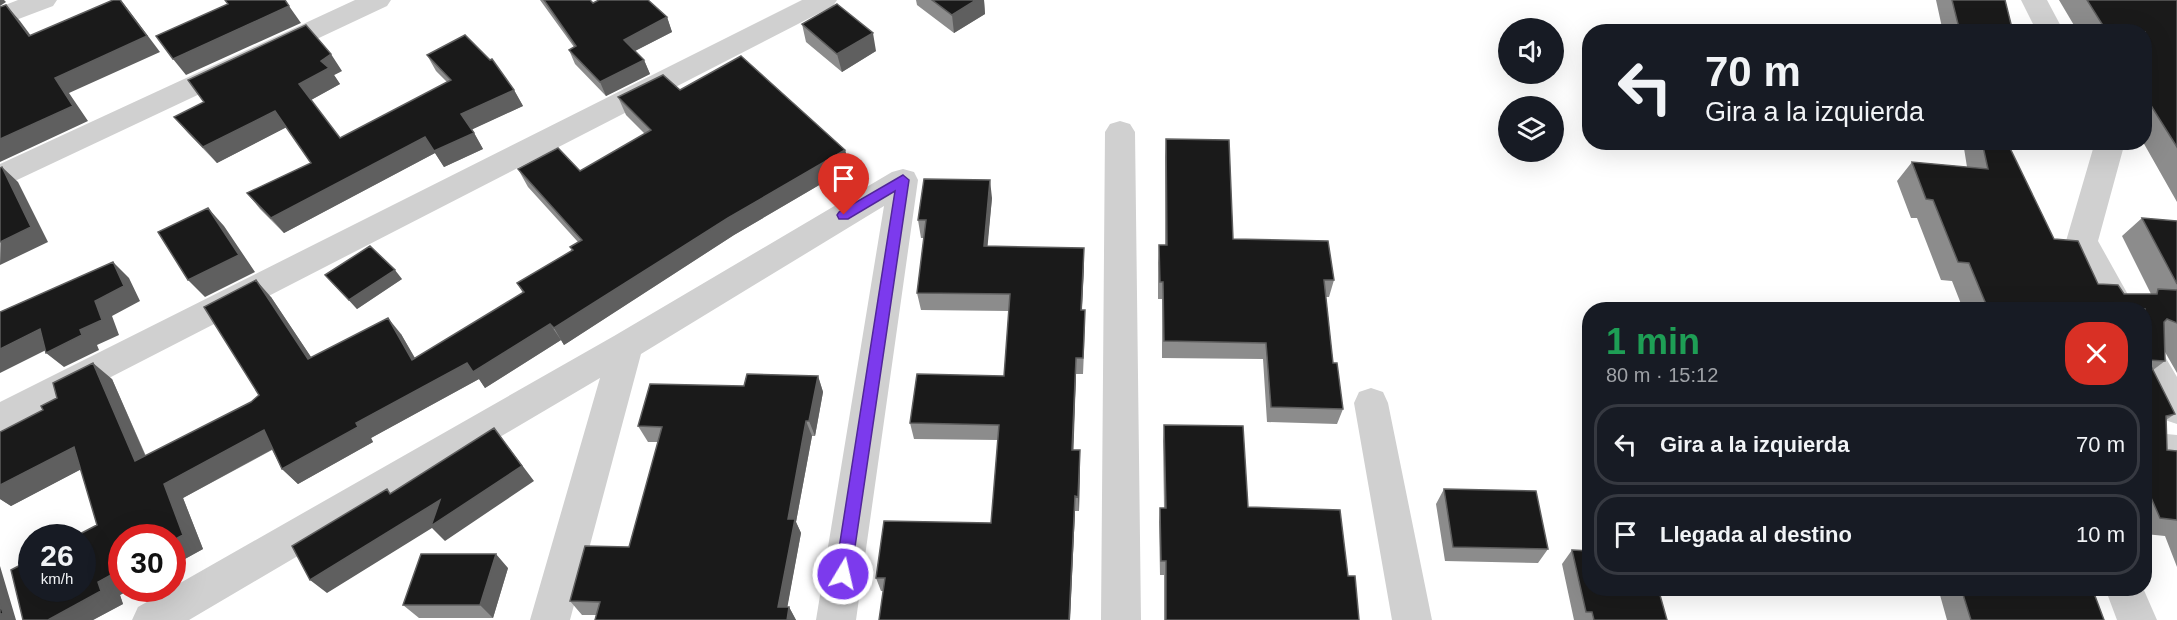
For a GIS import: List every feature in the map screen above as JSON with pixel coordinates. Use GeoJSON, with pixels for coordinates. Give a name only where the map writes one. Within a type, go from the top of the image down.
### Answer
{"type":"FeatureCollection","features":[{"type":"Feature","properties":{"kind":"street"},"geometry":{"type":"LineString","coordinates":[[0,17],[44,0]]}},
{"type":"Feature","properties":{"kind":"street"},"geometry":{"type":"LineString","coordinates":[[0,177],[378,0]]}},
{"type":"Feature","properties":{"kind":"street"},"geometry":{"type":"LineString","coordinates":[[0,418],[824,0]]}},
{"type":"Feature","properties":{"kind":"street"},"geometry":{"type":"LineString","coordinates":[[2034,0],[2047,24]]}},
{"type":"Feature","properties":{"kind":"street"},"geometry":{"type":"LineString","coordinates":[[1120,132],[1121,620]]}},
{"type":"Feature","properties":{"kind":"street"},"geometry":{"type":"LineString","coordinates":[[2107,150],[2082,241],[2116,302]]}},
{"type":"Feature","properties":{"kind":"street"},"geometry":{"type":"LineString","coordinates":[[152,620],[626,346],[903,180],[836,620]]}},
{"type":"Feature","properties":{"kind":"street"},"geometry":{"type":"LineString","coordinates":[[550,620],[626,346]]}},
{"type":"Feature","properties":{"kind":"street"},"geometry":{"type":"LineString","coordinates":[[2152,365],[2177,409]]}},
{"type":"Feature","properties":{"kind":"street"},"geometry":{"type":"LineString","coordinates":[[1371,403],[1412,620]]}},
{"type":"Feature","properties":{"kind":"street"},"geometry":{"type":"LineString","coordinates":[[2152,449],[2177,451]]}},
{"type":"Feature","properties":{"kind":"street"},"geometry":{"type":"LineString","coordinates":[[2127,596],[2137,620]]}},
{"type":"Feature","properties":{"kind":"building"},"geometry":{"type":"Polygon","coordinates":[[[113,0],[120,0],[147,36],[55,78],[73,106],[0,139],[0,7],[6,5],[29,36],[113,0]]]}},
{"type":"Feature","properties":{"kind":"building"},"geometry":{"type":"Polygon","coordinates":[[[225,0],[285,0],[289,6],[173,59],[156,36],[228,4],[225,0]]]}},
{"type":"Feature","properties":{"kind":"building"},"geometry":{"type":"Polygon","coordinates":[[[544,0],[590,0],[593,3],[599,0],[648,0],[667,17],[624,40],[644,60],[600,82],[569,50],[576,46],[544,0]]]}},
{"type":"Feature","properties":{"kind":"building"},"geometry":{"type":"Polygon","coordinates":[[[932,0],[976,0],[952,15],[932,0]]]}},
{"type":"Feature","properties":{"kind":"building"},"geometry":{"type":"Polygon","coordinates":[[[1952,0],[2005,0],[2011,24],[1958,24],[1952,0]]]}},
{"type":"Feature","properties":{"kind":"building"},"geometry":{"type":"Polygon","coordinates":[[[2087,0],[2177,0],[2177,147],[2152,107],[2152,24],[2102,24],[2087,0]]]}},
{"type":"Feature","properties":{"kind":"building"},"geometry":{"type":"Polygon","coordinates":[[[837,4],[873,33],[837,54],[802,24],[837,4]]]}},
{"type":"Feature","properties":{"kind":"building"},"geometry":{"type":"Polygon","coordinates":[[[306,25],[331,54],[321,61],[329,68],[299,84],[340,138],[451,80],[427,55],[465,35],[490,60],[492,59],[514,90],[461,114],[474,133],[434,151],[425,137],[271,218],[247,193],[311,163],[275,111],[203,147],[174,117],[204,102],[188,80],[306,25]]]}},
{"type":"Feature","properties":{"kind":"building"},"geometry":{"type":"Polygon","coordinates":[[[741,56],[845,150],[728,218],[554,328],[550,324],[473,372],[467,363],[356,423],[358,427],[282,469],[264,430],[164,484],[179,524],[108,524],[108,577],[98,582],[101,591],[96,594],[97,525],[74,447],[0,485],[0,432],[43,410],[41,406],[57,398],[53,383],[93,363],[135,461],[251,402],[259,395],[204,307],[256,280],[308,359],[388,318],[412,360],[524,292],[517,283],[573,250],[570,247],[582,240],[518,169],[558,148],[580,171],[651,130],[618,97],[663,75],[680,90],[741,56]]]}},
{"type":"Feature","properties":{"kind":"building"},"geometry":{"type":"Polygon","coordinates":[[[1166,139],[1229,140],[1233,239],[1328,241],[1334,280],[1324,280],[1333,363],[1337,363],[1343,409],[1271,407],[1266,343],[1164,341],[1163,282],[1160,282],[1159,245],[1167,245],[1166,139]]]}},
{"type":"Feature","properties":{"kind":"building"},"geometry":{"type":"Polygon","coordinates":[[[1984,150],[2011,150],[2054,239],[2078,241],[2098,284],[2118,285],[2124,294],[2157,294],[2158,289],[2177,290],[2177,323],[2167,319],[2164,322],[2165,361],[2152,360],[2152,302],[1985,302],[1969,263],[1958,262],[1933,200],[1926,199],[1912,162],[1988,169],[1984,150]]]}},
{"type":"Feature","properties":{"kind":"building"},"geometry":{"type":"Polygon","coordinates":[[[2,167],[31,227],[0,242],[0,168],[2,167]]]}},
{"type":"Feature","properties":{"kind":"building"},"geometry":{"type":"Polygon","coordinates":[[[924,179],[990,180],[984,246],[1084,248],[1081,310],[1085,310],[1083,358],[1076,358],[1072,450],[1080,450],[1078,497],[1075,496],[1069,620],[879,620],[885,578],[876,578],[884,521],[991,523],[999,425],[910,423],[917,374],[1004,376],[1010,294],[917,293],[926,220],[918,220],[924,179]]]}},
{"type":"Feature","properties":{"kind":"building"},"geometry":{"type":"Polygon","coordinates":[[[208,208],[239,255],[188,280],[158,232],[208,208]]]}},
{"type":"Feature","properties":{"kind":"building"},"geometry":{"type":"Polygon","coordinates":[[[2142,218],[2177,221],[2177,284],[2142,218]]]}},
{"type":"Feature","properties":{"kind":"building"},"geometry":{"type":"Polygon","coordinates":[[[370,246],[395,270],[349,300],[325,275],[370,246]]]}},
{"type":"Feature","properties":{"kind":"building"},"geometry":{"type":"Polygon","coordinates":[[[113,262],[124,286],[95,301],[102,320],[80,330],[82,335],[46,353],[40,329],[0,349],[0,312],[113,262]]]}},
{"type":"Feature","properties":{"kind":"building"},"geometry":{"type":"Polygon","coordinates":[[[2152,368],[2175,414],[2166,416],[2167,450],[2177,451],[2177,520],[2160,518],[2152,500],[2152,368]]]}},
{"type":"Feature","properties":{"kind":"building"},"geometry":{"type":"Polygon","coordinates":[[[747,374],[818,376],[809,421],[806,421],[788,519],[795,519],[778,607],[789,607],[787,620],[595,620],[600,602],[570,601],[585,546],[629,547],[662,427],[638,426],[650,384],[744,386],[747,374]]]}},
{"type":"Feature","properties":{"kind":"building"},"geometry":{"type":"Polygon","coordinates":[[[1164,425],[1243,426],[1248,507],[1340,510],[1348,576],[1355,576],[1359,620],[1166,620],[1166,561],[1161,561],[1160,508],[1166,508],[1164,425]]]}},
{"type":"Feature","properties":{"kind":"building"},"geometry":{"type":"Polygon","coordinates":[[[494,428],[522,466],[431,526],[440,500],[310,580],[292,546],[387,489],[390,494],[494,428]]]}},
{"type":"Feature","properties":{"kind":"building"},"geometry":{"type":"Polygon","coordinates":[[[1444,489],[1536,491],[1548,549],[1453,547],[1444,489]]]}},
{"type":"Feature","properties":{"kind":"building"},"geometry":{"type":"Polygon","coordinates":[[[1572,550],[1582,551],[1582,594],[1572,550]]]}},
{"type":"Feature","properties":{"kind":"building"},"geometry":{"type":"Polygon","coordinates":[[[421,554],[496,554],[480,605],[403,605],[421,554]]]}},
{"type":"Feature","properties":{"kind":"building"},"geometry":{"type":"Polygon","coordinates":[[[18,566],[18,599],[11,570],[18,566]]]}},
{"type":"Feature","properties":{"kind":"building"},"geometry":{"type":"Polygon","coordinates":[[[1582,596],[1660,596],[1667,620],[1594,620],[1592,612],[1586,612],[1582,596]]]}},
{"type":"Feature","properties":{"kind":"building"},"geometry":{"type":"Polygon","coordinates":[[[1964,596],[2095,596],[2104,620],[1971,620],[1964,596]]]}},
{"type":"Feature","properties":{"kind":"building"},"geometry":{"type":"Polygon","coordinates":[[[19,602],[81,602],[48,620],[23,620],[19,602]]]}},
{"type":"Feature","properties":{"kind":"route"},"geometry":{"type":"LineString","coordinates":[[843,574],[903,180],[844,215]]}}]}
